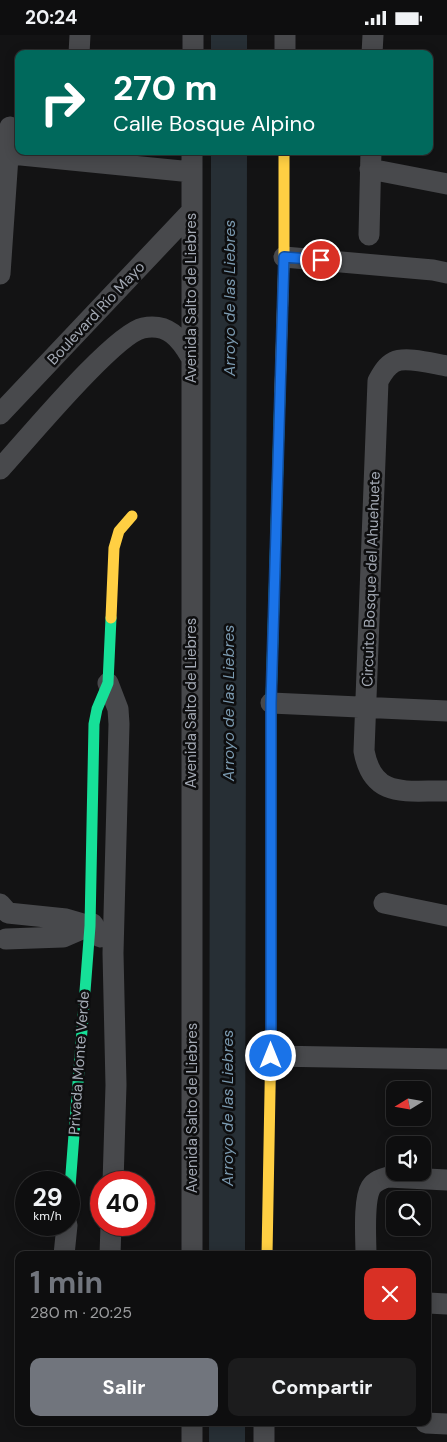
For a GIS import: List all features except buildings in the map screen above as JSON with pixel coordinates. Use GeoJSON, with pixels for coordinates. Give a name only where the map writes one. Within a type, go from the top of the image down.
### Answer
{"type":"FeatureCollection","features":[{"type":"Feature","properties":{"kind":"street"},"geometry":{"type":"LineString","coordinates":[[79,50],[80,35]]}},
{"type":"Feature","properties":{"kind":"street"},"geometry":{"type":"LineString","coordinates":[[193,35],[193,50]]}},
{"type":"Feature","properties":{"kind":"street"},"geometry":{"type":"LineString","coordinates":[[285,35],[285,50]]}},
{"type":"Feature","properties":{"kind":"street"},"geometry":{"type":"LineString","coordinates":[[372,50],[373,35]]}},
{"type":"Feature","properties":{"kind":"street"},"geometry":{"type":"LineString","coordinates":[[0,274],[4,153],[10,127]]}},
{"type":"Feature","properties":{"kind":"street"},"geometry":{"type":"LineString","coordinates":[[73,155],[192,172]]}},
{"type":"Feature","properties":{"kind":"street","name":"Avenida Salto de Liebres"},"geometry":{"type":"LineString","coordinates":[[192,155],[192,1251]]}},
{"type":"Feature","properties":{"kind":"street"},"geometry":{"type":"LineString","coordinates":[[267,1251],[271,1056],[271,703],[284,257],[284,155]]}},
{"type":"Feature","properties":{"kind":"street"},"geometry":{"type":"LineString","coordinates":[[369,235],[371,160],[447,184]]}},
{"type":"Feature","properties":{"kind":"street","name":"Boulevard Río Mayo"},"geometry":{"type":"LineString","coordinates":[[0,414],[192,211]]}},
{"type":"Feature","properties":{"kind":"street"},"geometry":{"type":"LineString","coordinates":[[284,257],[433,270],[447,273]]}},
{"type":"Feature","properties":{"kind":"street"},"geometry":{"type":"LineString","coordinates":[[0,469],[95,365],[132,333],[143,328],[159,327],[171,331],[182,341],[191,357]]}},
{"type":"Feature","properties":{"kind":"street","name":"Circuito Bosque del Ahuehuete"},"geometry":{"type":"LineString","coordinates":[[447,366],[408,360],[395,361],[384,370],[378,381],[364,751],[366,764],[374,778],[382,785],[395,790],[447,791]]}},
{"type":"Feature","properties":{"kind":"street","name":"Privada Monte Verde"},"geometry":{"type":"LineString","coordinates":[[71,1171],[90,926],[94,724],[97,709],[108,683],[114,547],[119,531],[132,516]]}},
{"type":"Feature","properties":{"kind":"street","name":"Privada Monte Verde"},"geometry":{"type":"LineString","coordinates":[[108,683],[118,709],[119,724],[113,953],[116,1085],[113,1171]]}},
{"type":"Feature","properties":{"kind":"street"},"geometry":{"type":"LineString","coordinates":[[271,703],[447,711]]}},
{"type":"Feature","properties":{"kind":"street"},"geometry":{"type":"LineString","coordinates":[[384,903],[447,916]]}},
{"type":"Feature","properties":{"kind":"street"},"geometry":{"type":"LineString","coordinates":[[3,942],[63,937],[90,926],[114,904]]}},
{"type":"Feature","properties":{"kind":"street"},"geometry":{"type":"LineString","coordinates":[[4,909],[66,919],[90,926],[113,953]]}},
{"type":"Feature","properties":{"kind":"street"},"geometry":{"type":"LineString","coordinates":[[3,942],[11,926],[4,909]]}},
{"type":"Feature","properties":{"kind":"street"},"geometry":{"type":"LineString","coordinates":[[271,1056],[447,1059]]}},
{"type":"Feature","properties":{"kind":"street"},"geometry":{"type":"LineString","coordinates":[[366,1251],[367,1196],[372,1186],[388,1177],[447,1179]]}},
{"type":"Feature","properties":{"kind":"street"},"geometry":{"type":"LineString","coordinates":[[64,1251],[66,1236]]}},
{"type":"Feature","properties":{"kind":"street"},"geometry":{"type":"LineString","coordinates":[[110,1251],[111,1236]]}},
{"type":"Feature","properties":{"kind":"street"},"geometry":{"type":"LineString","coordinates":[[431,1303],[447,1304]]}},
{"type":"Feature","properties":{"kind":"street"},"geometry":{"type":"LineString","coordinates":[[431,1423],[447,1423]]}},
{"type":"Feature","properties":{"kind":"street"},"geometry":{"type":"LineString","coordinates":[[192,1426],[192,1442]]}},
{"type":"Feature","properties":{"kind":"street"},"geometry":{"type":"LineString","coordinates":[[264,1426],[264,1442]]}},
{"type":"Feature","properties":{"kind":"waterway","name":"Arroyo de las Liebres"},"geometry":{"type":"LineString","coordinates":[[229,35],[229,50]]}},
{"type":"Feature","properties":{"kind":"waterway","name":"Arroyo de las Liebres"},"geometry":{"type":"LineString","coordinates":[[227,1251],[229,155]]}},
{"type":"Feature","properties":{"kind":"waterway","name":"Arroyo de las Liebres"},"geometry":{"type":"LineString","coordinates":[[227,1426],[227,1442]]}},
{"type":"Feature","properties":{"kind":"traffic: fast"},"geometry":{"type":"LineString","coordinates":[[271,1037],[271,703],[280,392]]}},
{"type":"Feature","properties":{"kind":"traffic: fast"},"geometry":{"type":"LineString","coordinates":[[71,1171],[90,926],[94,724],[97,709],[108,683],[111,618]]}},
{"type":"Feature","properties":{"kind":"traffic: slow"},"geometry":{"type":"LineString","coordinates":[[280,392],[284,257],[284,155]]}},
{"type":"Feature","properties":{"kind":"traffic: slow"},"geometry":{"type":"LineString","coordinates":[[111,618],[114,548],[119,531],[132,516]]}},
{"type":"Feature","properties":{"kind":"traffic: slow"},"geometry":{"type":"LineString","coordinates":[[267,1251],[271,1037]]}},
{"type":"Feature","properties":{"kind":"route"},"geometry":{"type":"LineString","coordinates":[[271,1056],[271,703],[284,257],[321,260]]}}]}
